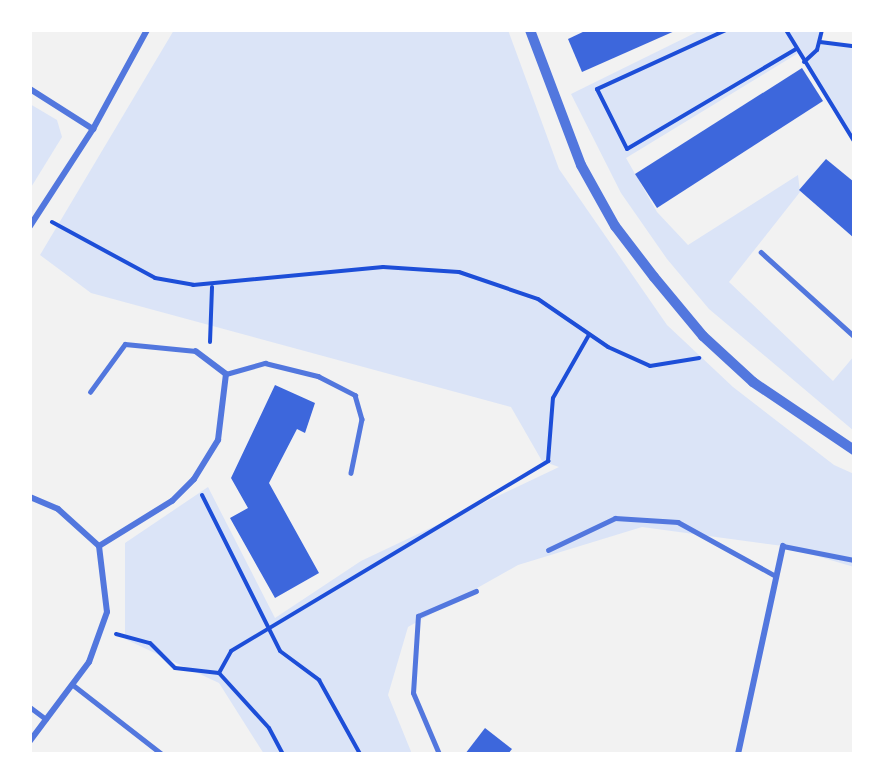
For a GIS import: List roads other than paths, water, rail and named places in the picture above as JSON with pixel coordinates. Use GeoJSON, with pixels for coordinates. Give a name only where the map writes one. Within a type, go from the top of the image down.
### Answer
{"type":"FeatureCollection","features":[{"type":"Feature","properties":{"kind":"street"},"geometry":{"type":"LineString","coordinates":[[30,226],[93,129],[147,30]]}},
{"type":"Feature","properties":{"kind":"street"},"geometry":{"type":"LineString","coordinates":[[530,30],[580,165],[615,226],[719,350],[802,419],[854,450]]}},
{"type":"Feature","properties":{"kind":"street"},"geometry":{"type":"LineString","coordinates":[[30,89],[93,129]]}},
{"type":"Feature","properties":{"kind":"street"},"geometry":{"type":"LineString","coordinates":[[99,546],[172,501],[194,479],[218,440],[226,374],[196,351]]}},
{"type":"Feature","properties":{"kind":"street"},"geometry":{"type":"LineString","coordinates":[[30,497],[58,509],[99,546],[107,612],[101,630],[72,684],[30,741]]}},
{"type":"Feature","properties":{"kind":"street"},"geometry":{"type":"LineString","coordinates":[[738,754],[783,546]]}},
{"type":"Feature","properties":{"kind":"lane"},"geometry":{"type":"LineString","coordinates":[[761,252],[854,336]]}},
{"type":"Feature","properties":{"kind":"lane"},"geometry":{"type":"LineString","coordinates":[[90,392],[125,344],[196,351]]}},
{"type":"Feature","properties":{"kind":"lane"},"geometry":{"type":"LineString","coordinates":[[226,374],[265,363],[318,376],[355,396],[362,419],[351,472]]}},
{"type":"Feature","properties":{"kind":"lane"},"geometry":{"type":"LineString","coordinates":[[548,550],[615,518],[678,522],[776,576]]}},
{"type":"Feature","properties":{"kind":"lane"},"geometry":{"type":"LineString","coordinates":[[783,546],[854,560]]}},
{"type":"Feature","properties":{"kind":"lane"},"geometry":{"type":"LineString","coordinates":[[440,754],[413,693],[418,616],[476,591]]}},
{"type":"Feature","properties":{"kind":"lane"},"geometry":{"type":"LineString","coordinates":[[72,684],[162,754]]}},
{"type":"Feature","properties":{"kind":"lane"},"geometry":{"type":"LineString","coordinates":[[30,707],[46,719]]}}]}
